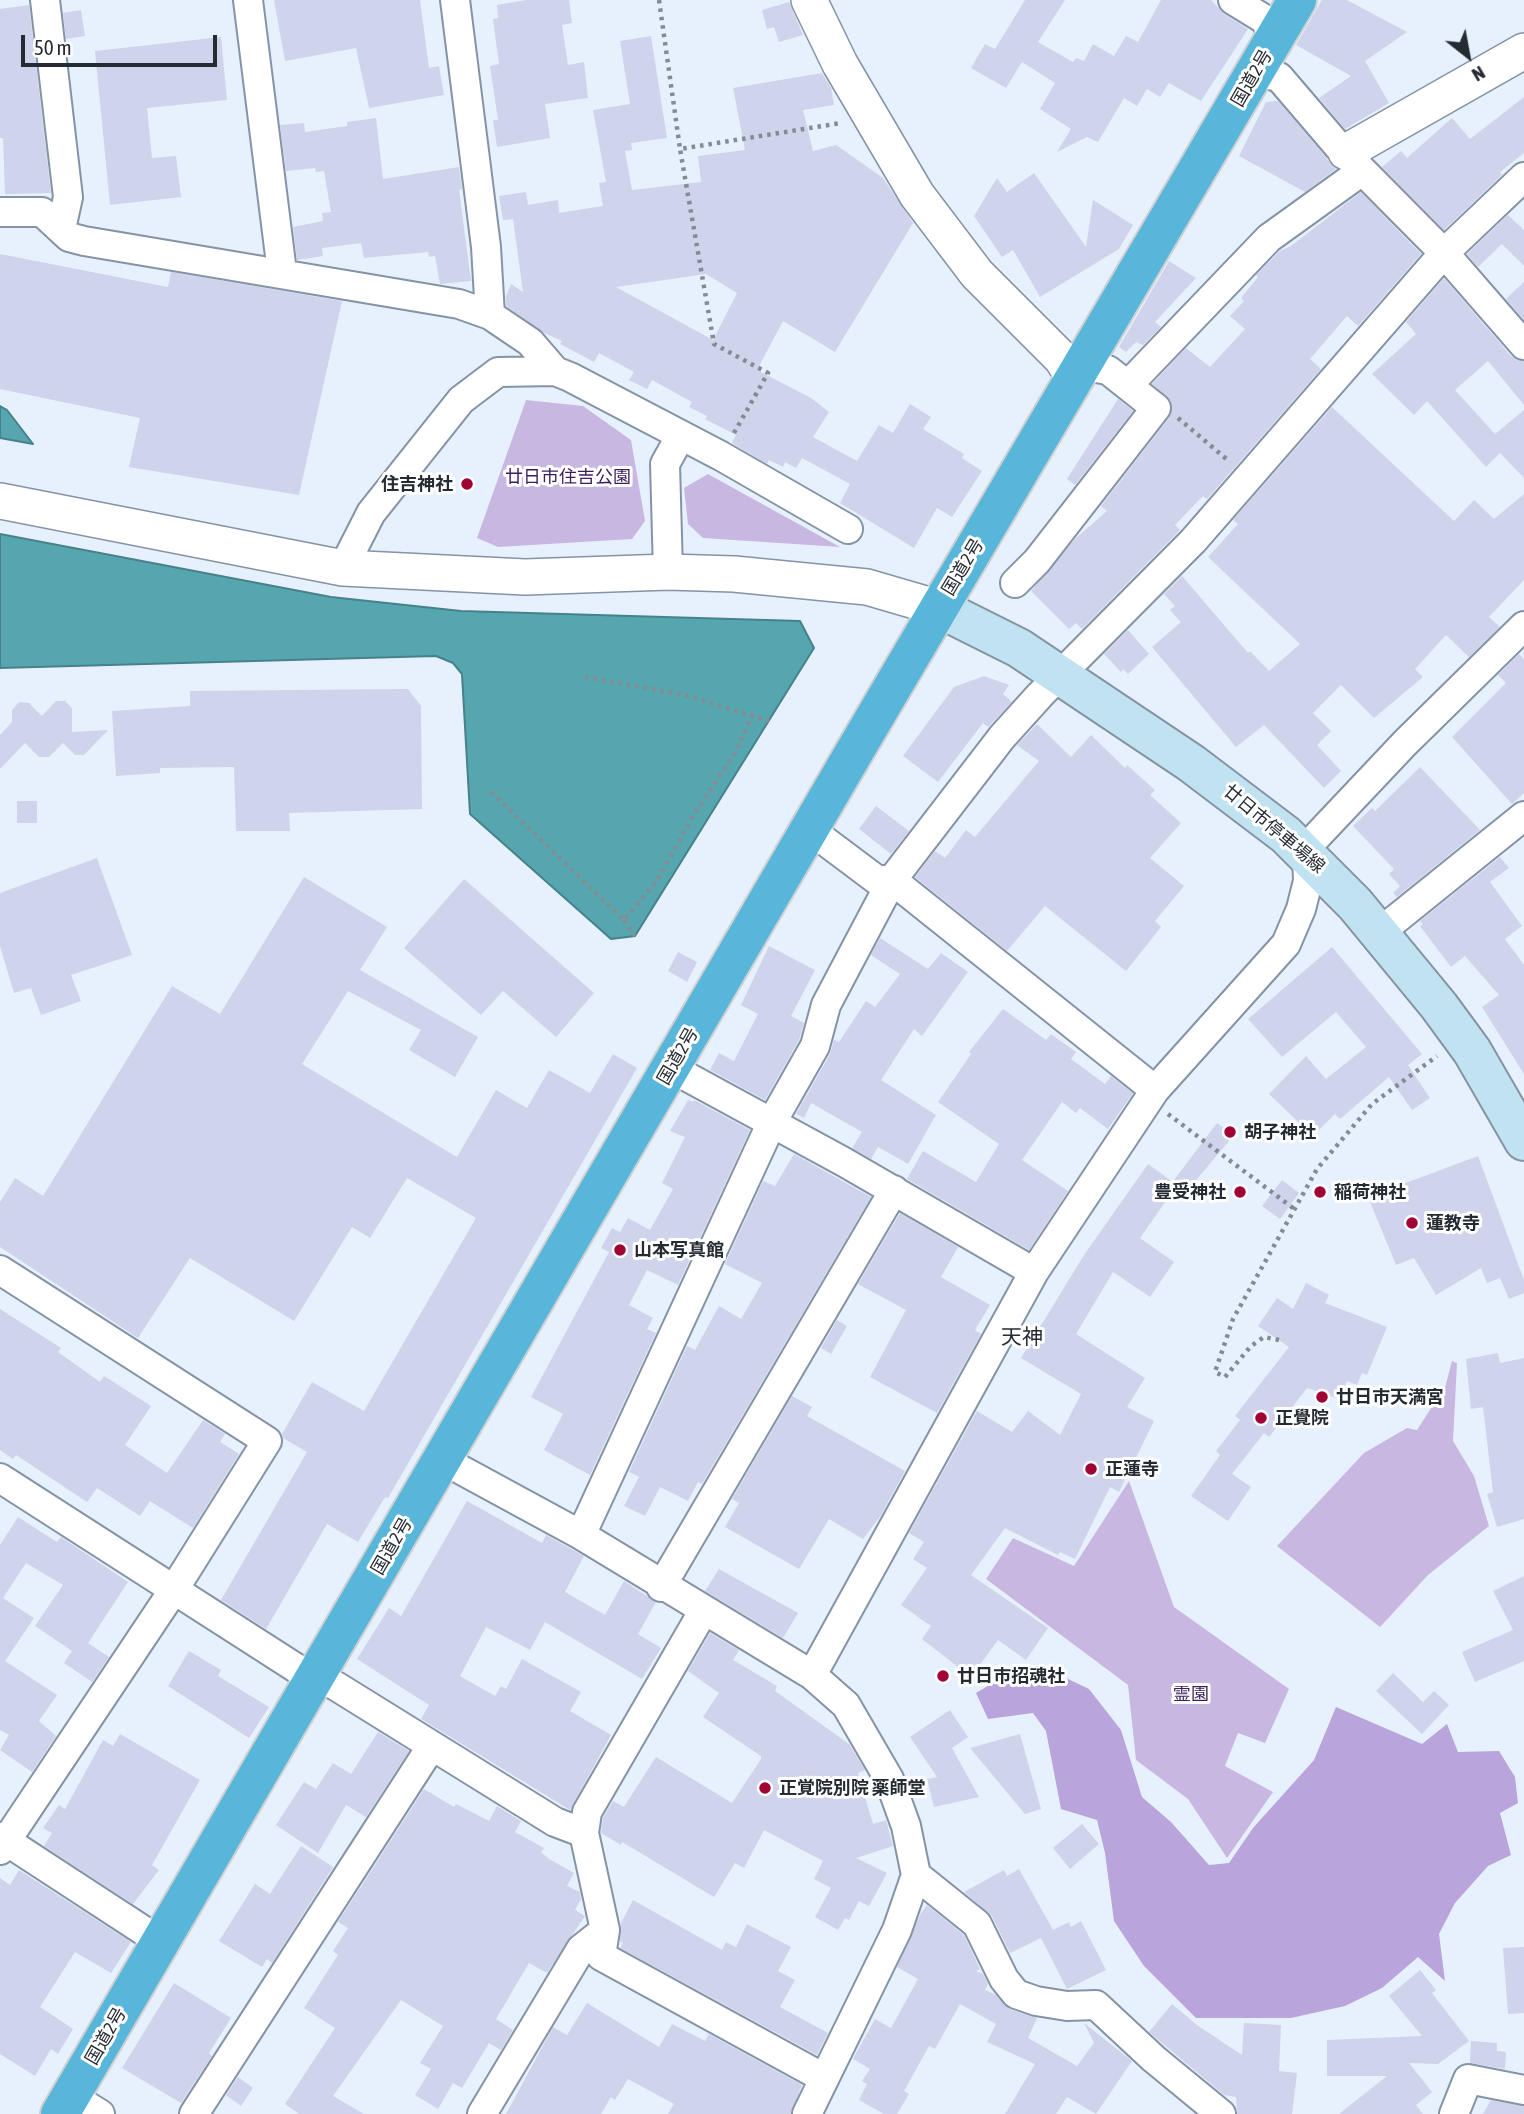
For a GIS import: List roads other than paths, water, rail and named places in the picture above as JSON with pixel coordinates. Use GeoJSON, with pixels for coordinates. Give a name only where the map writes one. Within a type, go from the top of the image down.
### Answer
{"type":"FeatureCollection","features":[{"type":"Feature","properties":{"kind":"highway","name":"国道2号"},"geometry":{"type":"LineString","coordinates":[[77,2108],[161,1942],[809,829],[1080,373],[1297,0]]}},
{"type":"Feature","properties":{"kind":"main road","name":"廿日市停車場線"},"geometry":{"type":"LineString","coordinates":[[939,608],[996,634],[1059,675],[1230,790],[1305,853],[1380,932],[1472,1051],[1524,1142]]}},
{"type":"Feature","properties":{"kind":"street"},"geometry":{"type":"LineString","coordinates":[[46,0],[68,197],[61,229]]}},
{"type":"Feature","properties":{"kind":"street"},"geometry":{"type":"LineString","coordinates":[[248,0],[282,272]]}},
{"type":"Feature","properties":{"kind":"street"},"geometry":{"type":"LineString","coordinates":[[455,0],[486,247],[490,316]]}},
{"type":"Feature","properties":{"kind":"street"},"geometry":{"type":"LineString","coordinates":[[809,0],[870,119],[945,235],[977,274],[1062,359],[1080,373],[1108,370],[1156,408],[1052,541],[1015,583]]}},
{"type":"Feature","properties":{"kind":"street"},"geometry":{"type":"LineString","coordinates":[[1233,0],[1264,19],[1275,37]]}},
{"type":"Feature","properties":{"kind":"street"},"geometry":{"type":"LineString","coordinates":[[1128,385],[1269,238],[1354,162],[1524,51]]}},
{"type":"Feature","properties":{"kind":"street"},"geometry":{"type":"LineString","coordinates":[[1256,72],[1279,77],[1338,146],[1444,253],[1524,345]]}},
{"type":"Feature","properties":{"kind":"street"},"geometry":{"type":"LineString","coordinates":[[581,1535],[772,1122],[815,1046],[826,1005],[892,880],[1002,737],[1059,675],[1193,541],[1444,253],[1524,177]]}},
{"type":"Feature","properties":{"kind":"street"},"geometry":{"type":"LineString","coordinates":[[0,212],[42,212],[69,237],[425,296],[490,316],[530,342],[555,371],[721,456],[848,529]]}},
{"type":"Feature","properties":{"kind":"street"},"geometry":{"type":"LineString","coordinates":[[343,568],[371,513],[461,400],[498,372],[555,371]]}},
{"type":"Feature","properties":{"kind":"street"},"geometry":{"type":"LineString","coordinates":[[668,572],[665,464],[681,435]]}},
{"type":"Feature","properties":{"kind":"street"},"geometry":{"type":"LineString","coordinates":[[0,502],[343,568],[525,577],[668,572],[840,584],[907,597],[939,608]]}},
{"type":"Feature","properties":{"kind":"street"},"geometry":{"type":"LineString","coordinates":[[812,1675],[1034,1272],[1151,1095],[1286,944],[1305,890],[1305,853],[1405,743],[1524,626]]}},
{"type":"Feature","properties":{"kind":"street"},"geometry":{"type":"LineString","coordinates":[[1380,932],[1524,816]]}},
{"type":"Feature","properties":{"kind":"street"},"geometry":{"type":"LineString","coordinates":[[809,829],[877,880],[892,880],[1151,1095]]}},
{"type":"Feature","properties":{"kind":"street"},"geometry":{"type":"LineString","coordinates":[[671,1068],[894,1189],[1034,1272]]}},
{"type":"Feature","properties":{"kind":"street"},"geometry":{"type":"LineString","coordinates":[[661,1587],[894,1189]]}},
{"type":"Feature","properties":{"kind":"street"},"geometry":{"type":"LineString","coordinates":[[0,1270],[267,1441],[173,1591],[2,1843],[161,1942]]}},
{"type":"Feature","properties":{"kind":"street"},"geometry":{"type":"LineString","coordinates":[[443,1460],[581,1535],[661,1587],[812,1675],[846,1705],[889,1779],[906,1826],[916,1875],[897,1930],[822,2077],[807,2114]]}},
{"type":"Feature","properties":{"kind":"street"},"geometry":{"type":"LineString","coordinates":[[4,1490],[315,1678],[336,1686],[430,1747],[555,1822],[584,1833]]}},
{"type":"Feature","properties":{"kind":"street"},"geometry":{"type":"LineString","coordinates":[[704,1610],[587,1812],[584,1833],[605,1930],[601,1956],[822,2077]]}},
{"type":"Feature","properties":{"kind":"street"},"geometry":{"type":"LineString","coordinates":[[194,2114],[430,1747]]}},
{"type":"Feature","properties":{"kind":"street"},"geometry":{"type":"LineString","coordinates":[[916,1875],[977,1924],[1004,1979],[1016,1994],[1046,2003],[1096,2005],[1154,2059],[1221,2114]]}},
{"type":"Feature","properties":{"kind":"street"},"geometry":{"type":"LineString","coordinates":[[482,2114],[581,1949],[605,1930]]}},
{"type":"Feature","properties":{"kind":"street"},"geometry":{"type":"LineString","coordinates":[[1454,2114],[1468,2079],[1524,2090]]}},
{"type":"Feature","properties":{"kind":"water"},"geometry":{"type":"Polygon","coordinates":[[[0,406],[7,410],[33,444],[0,438],[0,406]]]}},
{"type":"Feature","properties":{"kind":"water"},"geometry":{"type":"Polygon","coordinates":[[[0,534],[331,597],[461,611],[800,621],[814,648],[635,936],[611,939],[470,814],[462,674],[453,663],[436,656],[0,668],[0,534]]]}},
{"type":"Feature","properties":{"kind":"place","name":"住吉神社"},"geometry":{"type":"Point","coordinates":[467,484]}},
{"type":"Feature","properties":{"kind":"place","name":"胡子神社"},"geometry":{"type":"Point","coordinates":[1230,1132]}},
{"type":"Feature","properties":{"kind":"place","name":"豊受神社"},"geometry":{"type":"Point","coordinates":[1240,1192]}},
{"type":"Feature","properties":{"kind":"place","name":"稲荷神社"},"geometry":{"type":"Point","coordinates":[1320,1192]}},
{"type":"Feature","properties":{"kind":"place","name":"蓮教寺"},"geometry":{"type":"Point","coordinates":[1412,1223]}},
{"type":"Feature","properties":{"kind":"place","name":"山本写真館"},"geometry":{"type":"Point","coordinates":[620,1250]}},
{"type":"Feature","properties":{"kind":"place","name":"廿日市天満宮"},"geometry":{"type":"Point","coordinates":[1322,1397]}},
{"type":"Feature","properties":{"kind":"place","name":"正覺院"},"geometry":{"type":"Point","coordinates":[1261,1418]}},
{"type":"Feature","properties":{"kind":"place","name":"正蓮寺"},"geometry":{"type":"Point","coordinates":[1091,1469]}},
{"type":"Feature","properties":{"kind":"place","name":"廿日市招魂社"},"geometry":{"type":"Point","coordinates":[943,1676]}},
{"type":"Feature","properties":{"kind":"place","name":"正覚院別院 薬師堂"},"geometry":{"type":"Point","coordinates":[765,1788]}},
{"type":"Feature","properties":{"kind":"district","name":"天神"},"geometry":{"type":"Point","coordinates":[1022,1337]}},
{"type":"Feature","properties":{"kind":"park label","name":"廿日市住吉公園"},"geometry":{"type":"Point","coordinates":[568,477]}},
{"type":"Feature","properties":{"kind":"park label","name":"霊園"},"geometry":{"type":"Point","coordinates":[1191,1694]}}]}
